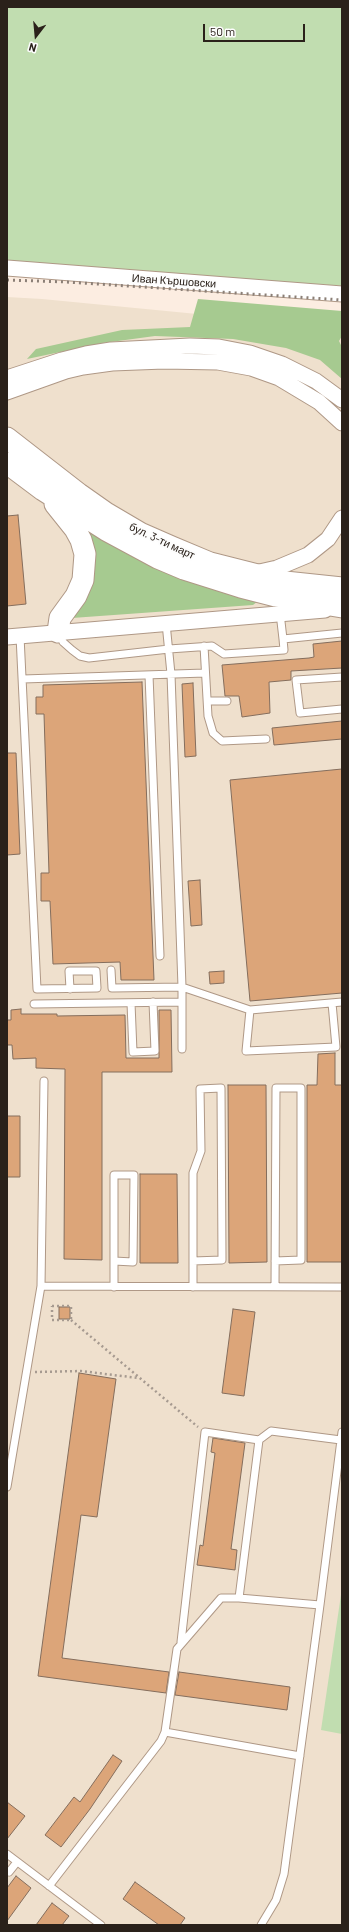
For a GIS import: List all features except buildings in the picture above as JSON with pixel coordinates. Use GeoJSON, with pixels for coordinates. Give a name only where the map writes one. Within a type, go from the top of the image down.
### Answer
{"type":"FeatureCollection","features":[{"type":"Feature","properties":{"kind":"main road","name":"бул. 3-ти март"},"geometry":{"type":"LineString","coordinates":[[7,438],[78,494],[140,533],[210,563],[250,574],[285,582],[342,588]]}},
{"type":"Feature","properties":{"kind":"main road","name":"бул. 3-ти март"},"geometry":{"type":"LineString","coordinates":[[7,463],[43,490],[106,530],[158,558],[184,569],[241,587],[276,596],[342,608]]}},
{"type":"Feature","properties":{"kind":"main road"},"geometry":{"type":"LineString","coordinates":[[43,490],[75,529],[81,540],[85,554],[83,580],[73,600],[60,618],[58,632]]}},
{"type":"Feature","properties":{"kind":"street","name":"Иван Кършовски"},"geometry":{"type":"LineString","coordinates":[[7,268],[342,294]]}},
{"type":"Feature","properties":{"kind":"street"},"geometry":{"type":"LineString","coordinates":[[7,378],[74,357],[111,350],[190,346],[220,348],[250,353],[282,364],[316,381],[342,400]]}},
{"type":"Feature","properties":{"kind":"street"},"geometry":{"type":"LineString","coordinates":[[7,392],[66,371],[83,367],[112,363],[156,361],[218,362],[251,368],[279,378],[319,402],[342,423]]}},
{"type":"Feature","properties":{"kind":"street"},"geometry":{"type":"LineString","coordinates":[[250,574],[277,568],[308,555],[328,539],[342,518]]}},
{"type":"Feature","properties":{"kind":"street"},"geometry":{"type":"LineString","coordinates":[[13,636],[342,608]]}},
{"type":"Feature","properties":{"kind":"lane"},"geometry":{"type":"LineString","coordinates":[[58,632],[64,642],[72,650],[80,656],[89,658],[204,646],[212,646],[224,654],[284,650],[280,613]]}},
{"type":"Feature","properties":{"kind":"lane"},"geometry":{"type":"LineString","coordinates":[[166,623],[171,674],[182,987],[182,1049]]}},
{"type":"Feature","properties":{"kind":"lane"},"geometry":{"type":"LineString","coordinates":[[283,639],[342,633]]}},
{"type":"Feature","properties":{"kind":"lane"},"geometry":{"type":"LineString","coordinates":[[13,636],[23,679],[37,989],[70,989]]}},
{"type":"Feature","properties":{"kind":"lane"},"geometry":{"type":"LineString","coordinates":[[204,646],[209,723],[213,733],[222,741],[266,739]]}},
{"type":"Feature","properties":{"kind":"lane"},"geometry":{"type":"LineString","coordinates":[[23,679],[205,673]]}},
{"type":"Feature","properties":{"kind":"lane"},"geometry":{"type":"LineString","coordinates":[[150,675],[160,956]]}},
{"type":"Feature","properties":{"kind":"lane"},"geometry":{"type":"LineString","coordinates":[[342,677],[296,680],[300,713],[342,709]]}},
{"type":"Feature","properties":{"kind":"lane"},"geometry":{"type":"LineString","coordinates":[[208,701],[227,701]]}},
{"type":"Feature","properties":{"kind":"lane"},"geometry":{"type":"LineString","coordinates":[[111,970],[112,988],[182,987],[250,1010],[342,1002]]}},
{"type":"Feature","properties":{"kind":"lane"},"geometry":{"type":"LineString","coordinates":[[131,1003],[133,1052],[155,1051],[153,1002]]}},
{"type":"Feature","properties":{"kind":"lane"},"geometry":{"type":"LineString","coordinates":[[34,1004],[182,1002]]}},
{"type":"Feature","properties":{"kind":"lane"},"geometry":{"type":"LineString","coordinates":[[250,1010],[246,1051],[336,1047],[332,1002]]}},
{"type":"Feature","properties":{"kind":"lane"},"geometry":{"type":"LineString","coordinates":[[7,1487],[41,1286],[44,1081]]}},
{"type":"Feature","properties":{"kind":"lane"},"geometry":{"type":"LineString","coordinates":[[192,1261],[222,1260],[221,1088],[200,1089],[201,1151],[193,1173],[192,1261],[193,1287]]}},
{"type":"Feature","properties":{"kind":"lane"},"geometry":{"type":"LineString","coordinates":[[275,1261],[301,1260],[301,1088],[276,1088],[275,1261],[275,1287]]}},
{"type":"Feature","properties":{"kind":"lane"},"geometry":{"type":"LineString","coordinates":[[114,1261],[134,1262],[134,1174],[114,1175],[114,1261],[114,1287]]}},
{"type":"Feature","properties":{"kind":"lane"},"geometry":{"type":"LineString","coordinates":[[41,1286],[342,1287]]}},
{"type":"Feature","properties":{"kind":"lane"},"geometry":{"type":"LineString","coordinates":[[239,1598],[259,1440],[270,1431],[341,1440]]}},
{"type":"Feature","properties":{"kind":"lane"},"geometry":{"type":"LineString","coordinates":[[181,1642],[205,1432],[259,1440]]}},
{"type":"Feature","properties":{"kind":"lane"},"geometry":{"type":"LineString","coordinates":[[261,1925],[276,1900],[282,1885],[342,1432]]}},
{"type":"Feature","properties":{"kind":"lane"},"geometry":{"type":"LineString","coordinates":[[49,1886],[155,1750],[164,1732],[177,1649],[181,1642],[221,1598],[239,1598],[320,1605]]}},
{"type":"Feature","properties":{"kind":"lane"},"geometry":{"type":"LineString","coordinates":[[164,1732],[300,1756]]}},
{"type":"Feature","properties":{"kind":"lane"},"geometry":{"type":"LineString","coordinates":[[7,1854],[101,1925]]}},
{"type":"Feature","properties":{"kind":"lane"},"geometry":{"type":"LineString","coordinates":[[9,1872],[17,1862]]}},
{"type":"Feature","properties":{"kind":"path"},"geometry":{"type":"LineString","coordinates":[[71,1320],[71,1306],[52,1306],[52,1320],[71,1320],[138,1378],[205,1432]]}},
{"type":"Feature","properties":{"kind":"path"},"geometry":{"type":"LineString","coordinates":[[27,1372],[59,1373],[81,1371],[138,1378]]}},
{"type":"Feature","properties":{"kind":"shaded area"},"geometry":{"type":"Polygon","coordinates":[[[7,297],[42,299],[342,328],[342,1925],[7,1925],[7,297]]]}},
{"type":"Feature","properties":{"kind":"green space"},"geometry":{"type":"Polygon","coordinates":[[[7,7],[342,7],[342,286],[7,262],[7,7]]]}},
{"type":"Feature","properties":{"kind":"green space"},"geometry":{"type":"Polygon","coordinates":[[[198,299],[342,311],[342,336],[339,341],[342,347],[342,379],[320,360],[286,348],[233,339],[155,336],[103,343],[27,359],[36,349],[122,330],[190,327],[198,299]]]}},
{"type":"Feature","properties":{"kind":"green space"},"geometry":{"type":"Polygon","coordinates":[[[85,528],[118,549],[162,568],[258,601],[253,605],[72,618],[85,528]]]}},
{"type":"Feature","properties":{"kind":"green space"},"geometry":{"type":"Polygon","coordinates":[[[342,1588],[342,1734],[321,1730],[342,1588]]]}},
{"type":"Feature","properties":{"kind":"railway"},"geometry":{"type":"LineString","coordinates":[[7,280],[67,282],[342,300]]}}]}
